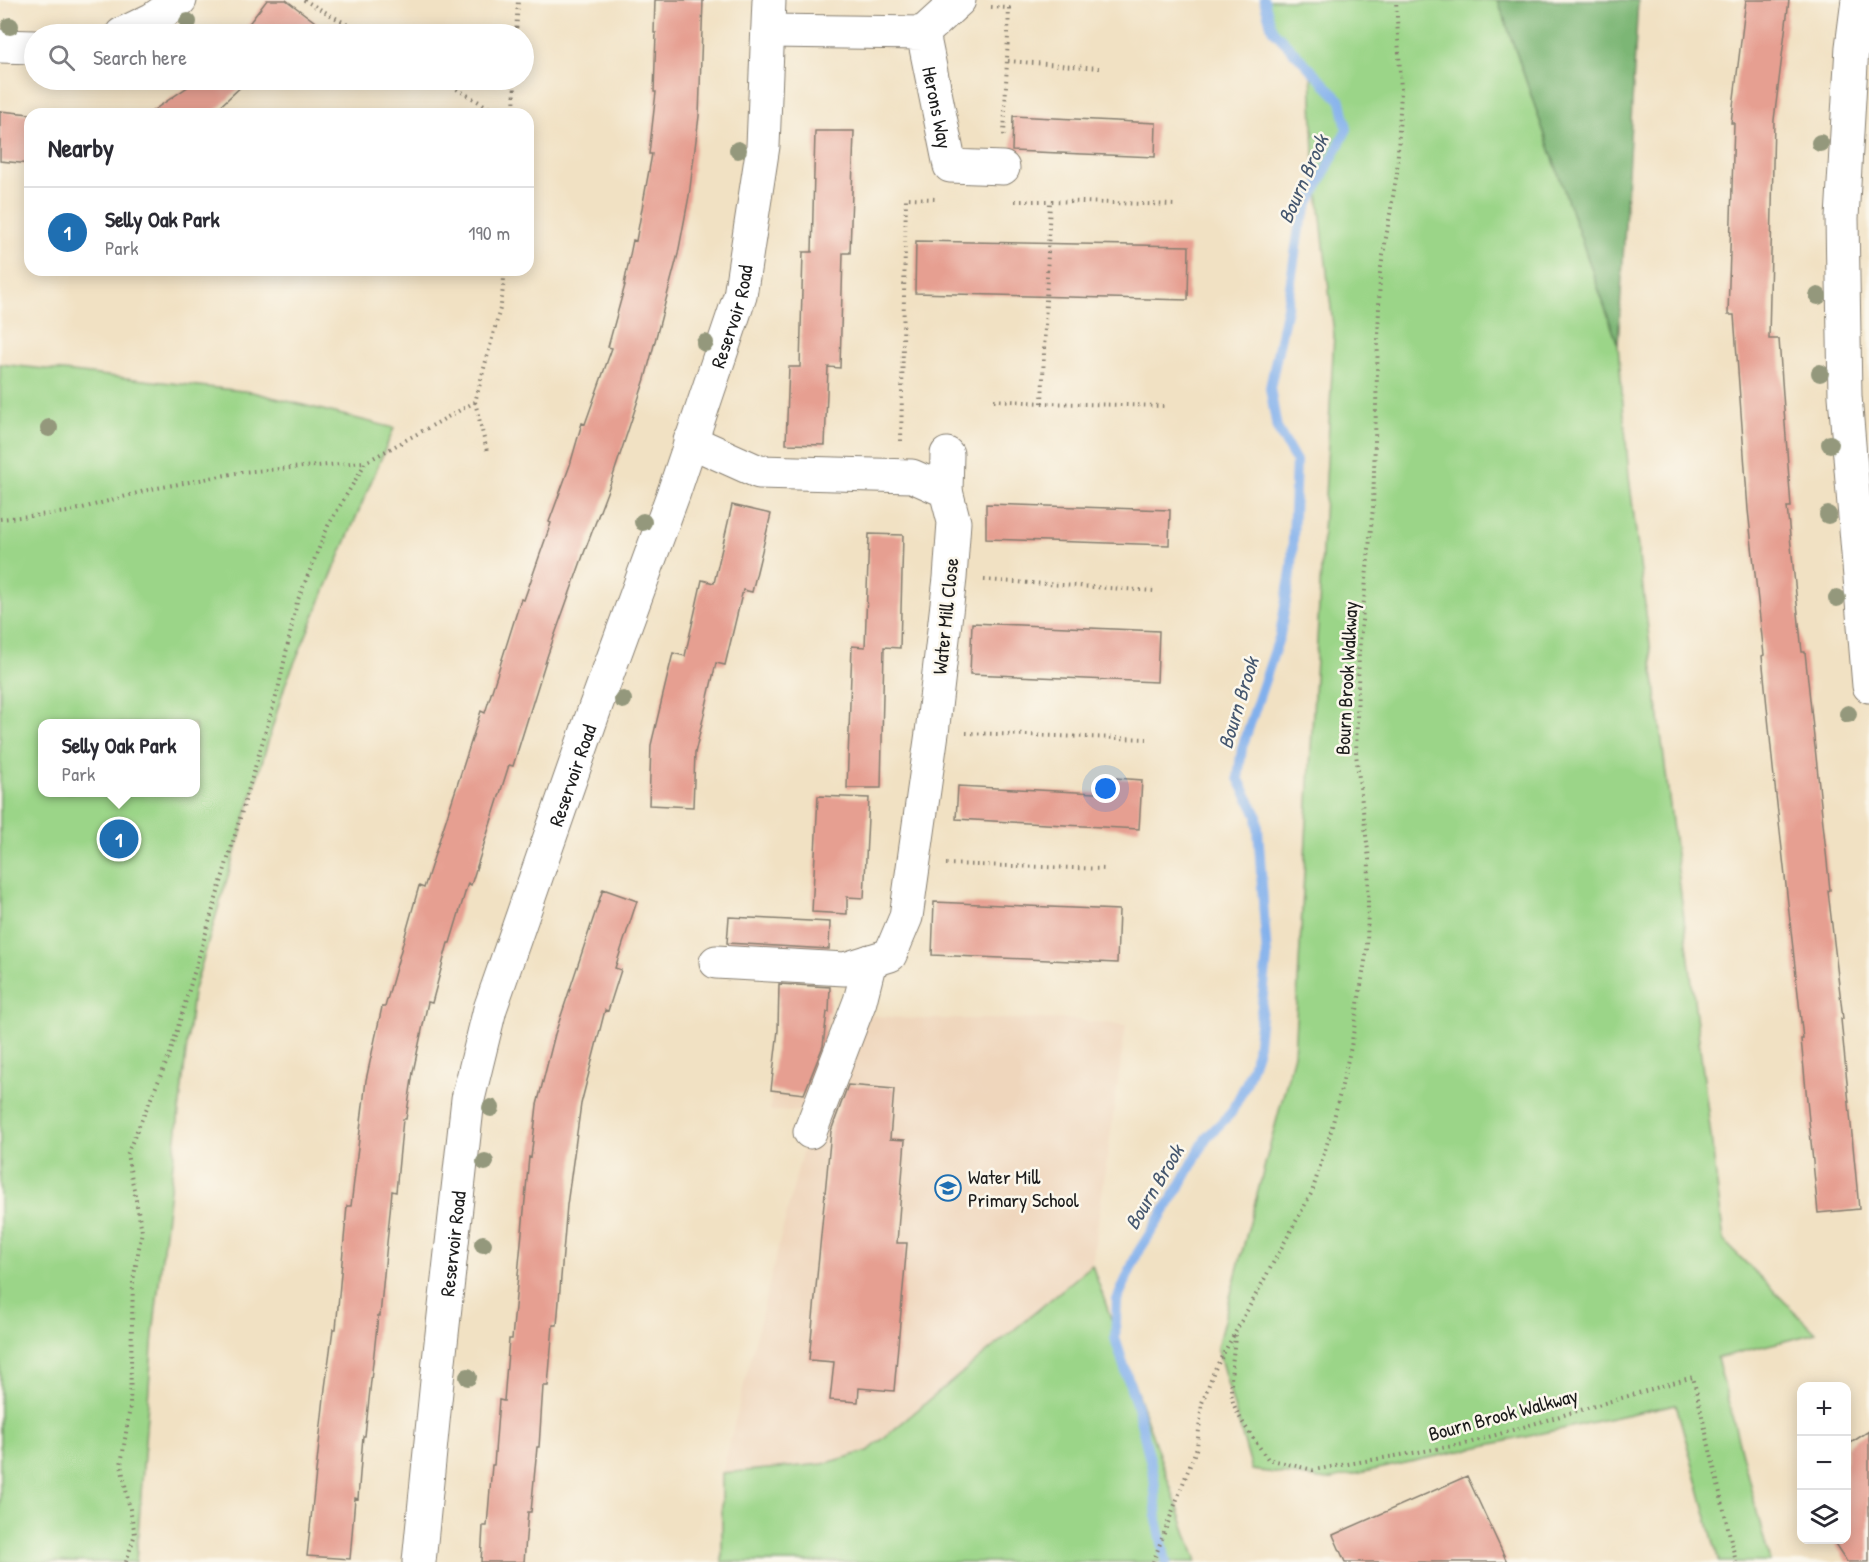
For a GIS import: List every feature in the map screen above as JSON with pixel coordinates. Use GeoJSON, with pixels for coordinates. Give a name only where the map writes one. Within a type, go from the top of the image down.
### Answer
{"type":"FeatureCollection","features":[{"type":"Feature","properties":{"kind":"street"},"geometry":{"type":"LineString","coordinates":[[143,24],[180,0]]}},
{"type":"Feature","properties":{"kind":"street"},"geometry":{"type":"LineString","coordinates":[[1858,0],[1852,47],[1856,218],[1845,396],[1867,627],[1869,686]]}},
{"type":"Feature","properties":{"kind":"street"},"geometry":{"type":"LineString","coordinates":[[768,15],[923,33],[957,2]]}},
{"type":"Feature","properties":{"kind":"street","name":"Reservoir Road"},"geometry":{"type":"LineString","coordinates":[[419,1562],[468,1100],[490,1009],[595,708],[674,492],[740,296],[763,146],[768,15]]}},
{"type":"Feature","properties":{"kind":"street","name":"Herons Way"},"geometry":{"type":"LineString","coordinates":[[923,33],[950,166],[1003,168]]}},
{"type":"Feature","properties":{"kind":"street"},"geometry":{"type":"LineString","coordinates":[[0,46],[24,47]]}},
{"type":"Feature","properties":{"kind":"street"},"geometry":{"type":"LineString","coordinates":[[690,441],[759,472],[912,476],[946,491]]}},
{"type":"Feature","properties":{"kind":"street","name":"Water Mill Close"},"geometry":{"type":"LineString","coordinates":[[857,965],[890,955],[906,917],[932,732],[950,578],[954,522],[946,491],[946,454]]}},
{"type":"Feature","properties":{"kind":"street"},"geometry":{"type":"LineString","coordinates":[[716,962],[857,965],[860,1001],[810,1132]]}},
{"type":"Feature","properties":{"kind":"path"},"geometry":{"type":"LineString","coordinates":[[304,0],[346,24]]}},
{"type":"Feature","properties":{"kind":"path"},"geometry":{"type":"LineString","coordinates":[[517,24],[518,0]]}},
{"type":"Feature","properties":{"kind":"path","name":"Bourn Brook Walkway"},"geometry":{"type":"LineString","coordinates":[[1154,1562],[1197,1447],[1202,1403],[1214,1371],[1312,1192],[1331,1131],[1351,1047],[1367,948],[1369,858],[1356,754],[1359,652],[1373,507],[1380,273],[1397,173],[1401,90],[1396,0]]}},
{"type":"Feature","properties":{"kind":"path"},"geometry":{"type":"LineString","coordinates":[[957,2],[1009,8],[1003,168]]}},
{"type":"Feature","properties":{"kind":"path"},"geometry":{"type":"LineString","coordinates":[[1008,61],[1099,68]]}},
{"type":"Feature","properties":{"kind":"path"},"geometry":{"type":"LineString","coordinates":[[458,90],[490,108]]}},
{"type":"Feature","properties":{"kind":"path"},"geometry":{"type":"LineString","coordinates":[[514,108],[515,90]]}},
{"type":"Feature","properties":{"kind":"path"},"geometry":{"type":"LineString","coordinates":[[901,445],[906,198]]}},
{"type":"Feature","properties":{"kind":"path"},"geometry":{"type":"LineString","coordinates":[[1012,201],[1176,205]]}},
{"type":"Feature","properties":{"kind":"path"},"geometry":{"type":"LineString","coordinates":[[1042,403],[1050,201]]}},
{"type":"Feature","properties":{"kind":"path"},"geometry":{"type":"LineString","coordinates":[[487,451],[475,402],[501,305],[504,276]]}},
{"type":"Feature","properties":{"kind":"path"},"geometry":{"type":"LineString","coordinates":[[994,400],[1166,406]]}},
{"type":"Feature","properties":{"kind":"path"},"geometry":{"type":"LineString","coordinates":[[0,519],[68,512],[153,489],[242,472],[366,462],[475,402]]}},
{"type":"Feature","properties":{"kind":"path"},"geometry":{"type":"LineString","coordinates":[[126,1562],[135,1534],[121,1465],[130,1407],[133,1281],[142,1231],[127,1154],[170,1054],[279,690],[297,602],[328,526],[366,462]]}},
{"type":"Feature","properties":{"kind":"path"},"geometry":{"type":"LineString","coordinates":[[950,578],[1155,591]]}},
{"type":"Feature","properties":{"kind":"path"},"geometry":{"type":"LineString","coordinates":[[932,732],[1147,739]]}},
{"type":"Feature","properties":{"kind":"path"},"geometry":{"type":"LineString","coordinates":[[912,863],[1106,869]]}},
{"type":"Feature","properties":{"kind":"path","name":"Bourn Brook Walkway"},"geometry":{"type":"LineString","coordinates":[[1235,1332],[1232,1401],[1268,1459],[1313,1470],[1465,1444],[1693,1377],[1736,1562]]}},
{"type":"Feature","properties":{"kind":"shaded area","name":"Water Mill Primary School"},"geometry":{"type":"Polygon","coordinates":[[[778,1011],[829,1012],[917,1019],[1066,1019],[1126,1025],[1092,1265],[868,1451],[823,1464],[722,1473],[812,1112],[770,1111],[778,1011]]]}},
{"type":"Feature","properties":{"kind":"green space"},"geometry":{"type":"Polygon","coordinates":[[[1264,0],[1498,0],[1618,345],[1629,476],[1724,1241],[1816,1333],[1717,1358],[1770,1562],[1719,1562],[1676,1404],[1328,1480],[1252,1470],[1217,1347],[1294,1054],[1334,335],[1314,155],[1311,69],[1272,29],[1264,0]]]}},
{"type":"Feature","properties":{"kind":"green space"},"geometry":{"type":"Polygon","coordinates":[[[1498,0],[1638,0],[1618,345],[1498,0]]]}},
{"type":"Feature","properties":{"kind":"green space"},"geometry":{"type":"Polygon","coordinates":[[[0,364],[252,392],[394,428],[285,685],[193,993],[153,1334],[136,1562],[0,1562],[0,364]]]}},
{"type":"Feature","properties":{"kind":"green space"},"geometry":{"type":"Polygon","coordinates":[[[1092,1265],[1197,1562],[722,1562],[722,1473],[823,1464],[868,1451],[1092,1265]]]}},
{"type":"Feature","properties":{"kind":"building"},"geometry":{"type":"Polygon","coordinates":[[[267,0],[286,0],[318,24],[249,24],[267,0]]]}},
{"type":"Feature","properties":{"kind":"building"},"geometry":{"type":"Polygon","coordinates":[[[655,0],[703,0],[699,116],[689,196],[678,254],[645,379],[612,479],[548,654],[513,766],[509,765],[471,885],[468,883],[450,943],[448,943],[432,1003],[428,1002],[413,1072],[406,1119],[403,1119],[396,1192],[392,1191],[380,1316],[378,1316],[365,1436],[363,1436],[358,1499],[355,1498],[350,1559],[307,1556],[325,1388],[333,1329],[336,1329],[347,1206],[351,1206],[366,1080],[382,1007],[385,1007],[419,886],[424,888],[481,711],[485,713],[521,599],[524,600],[551,523],[549,522],[570,465],[582,423],[585,424],[612,348],[608,347],[625,285],[633,240],[636,241],[652,154],[649,154],[656,92],[654,92],[655,0]]]}},
{"type":"Feature","properties":{"kind":"building"},"geometry":{"type":"Polygon","coordinates":[[[1746,0],[1789,0],[1774,120],[1769,339],[1779,339],[1791,507],[1787,507],[1830,890],[1828,891],[1843,1019],[1841,1019],[1859,1209],[1818,1213],[1801,1039],[1803,1039],[1773,768],[1762,656],[1764,655],[1748,510],[1734,315],[1728,315],[1734,123],[1731,123],[1746,0]]]}},
{"type":"Feature","properties":{"kind":"building"},"geometry":{"type":"Polygon","coordinates":[[[183,90],[237,90],[218,108],[157,108],[183,90]]]}},
{"type":"Feature","properties":{"kind":"building"},"geometry":{"type":"Polygon","coordinates":[[[0,111],[24,113],[24,163],[0,161],[0,111]]]}},
{"type":"Feature","properties":{"kind":"building"},"geometry":{"type":"Polygon","coordinates":[[[1013,116],[1156,123],[1155,157],[1012,151],[1013,116]]]}},
{"type":"Feature","properties":{"kind":"building"},"geometry":{"type":"Polygon","coordinates":[[[815,131],[854,131],[850,253],[843,253],[840,368],[828,367],[825,445],[786,444],[789,367],[800,367],[803,252],[812,252],[815,131]]]}},
{"type":"Feature","properties":{"kind":"building"},"geometry":{"type":"Polygon","coordinates":[[[916,241],[1189,246],[1188,300],[915,293],[916,241]]]}},
{"type":"Feature","properties":{"kind":"building"},"geometry":{"type":"Polygon","coordinates":[[[986,504],[1170,510],[1169,545],[986,539],[986,504]]]}},
{"type":"Feature","properties":{"kind":"building"},"geometry":{"type":"Polygon","coordinates":[[[732,505],[771,514],[752,592],[743,590],[725,665],[716,663],[695,753],[693,807],[649,805],[651,745],[673,653],[685,656],[702,580],[714,583],[732,505]]]}},
{"type":"Feature","properties":{"kind":"building"},"geometry":{"type":"Polygon","coordinates":[[[869,534],[903,535],[900,648],[884,647],[881,788],[847,788],[852,646],[865,647],[869,534]]]}},
{"type":"Feature","properties":{"kind":"building"},"geometry":{"type":"Polygon","coordinates":[[[972,623],[1159,631],[1157,682],[970,674],[972,623]]]}},
{"type":"Feature","properties":{"kind":"building"},"geometry":{"type":"Polygon","coordinates":[[[1115,778],[1142,780],[1139,829],[956,819],[958,786],[1114,794],[1115,778]]]}},
{"type":"Feature","properties":{"kind":"building"},"geometry":{"type":"Polygon","coordinates":[[[818,796],[869,798],[864,898],[847,897],[847,914],[812,912],[818,796]]]}},
{"type":"Feature","properties":{"kind":"building"},"geometry":{"type":"Polygon","coordinates":[[[603,889],[637,901],[615,968],[621,970],[608,1011],[605,1010],[581,1104],[567,1205],[557,1325],[553,1325],[548,1386],[543,1386],[539,1447],[537,1447],[531,1512],[528,1512],[524,1562],[481,1562],[483,1526],[487,1526],[492,1465],[494,1465],[499,1400],[504,1401],[509,1339],[512,1339],[529,1157],[531,1158],[537,1105],[555,1034],[603,889]]]}},
{"type":"Feature","properties":{"kind":"building"},"geometry":{"type":"Polygon","coordinates":[[[934,902],[1119,910],[1117,963],[932,955],[934,902]]]}},
{"type":"Feature","properties":{"kind":"building"},"geometry":{"type":"Polygon","coordinates":[[[729,917],[830,922],[829,949],[727,943],[729,917]]]}},
{"type":"Feature","properties":{"kind":"building"},"geometry":{"type":"Polygon","coordinates":[[[779,984],[830,987],[829,1012],[827,1012],[823,1046],[804,1094],[771,1090],[778,1030],[779,984]]]}},
{"type":"Feature","properties":{"kind":"building"},"geometry":{"type":"Polygon","coordinates":[[[848,1085],[894,1089],[890,1139],[905,1140],[897,1243],[907,1243],[894,1391],[859,1388],[858,1402],[830,1400],[834,1362],[809,1360],[831,1131],[848,1085]]]}},
{"type":"Feature","properties":{"kind":"building"},"geometry":{"type":"Polygon","coordinates":[[[1869,1431],[1869,1562],[1847,1562],[1835,1544],[1851,1544],[1851,1443],[1869,1431]]]}},
{"type":"Feature","properties":{"kind":"building"},"geometry":{"type":"Polygon","coordinates":[[[1467,1476],[1507,1562],[1345,1562],[1333,1535],[1467,1476]]]}},
{"type":"Feature","properties":{"kind":"waterway","name":"Bourn Brook"},"geometry":{"type":"LineString","coordinates":[[1166,1562],[1157,1520],[1154,1476],[1138,1410],[1115,1338],[1117,1300],[1137,1254],[1180,1186],[1206,1138],[1231,1113],[1246,1084],[1257,1052],[1267,958],[1257,815],[1238,778],[1242,748],[1280,635],[1292,566],[1296,461],[1277,428],[1270,388],[1287,307],[1299,228],[1309,203],[1347,129],[1341,101],[1272,29],[1264,0]]}},
{"type":"Feature","properties":{"kind":"place","name":"Selly Oak Park"},"geometry":{"type":"Point","coordinates":[119,839]}},
{"type":"Feature","properties":{"kind":"place","name":"Water Mill Primary School"},"geometry":{"type":"Point","coordinates":[948,1188]}}]}
